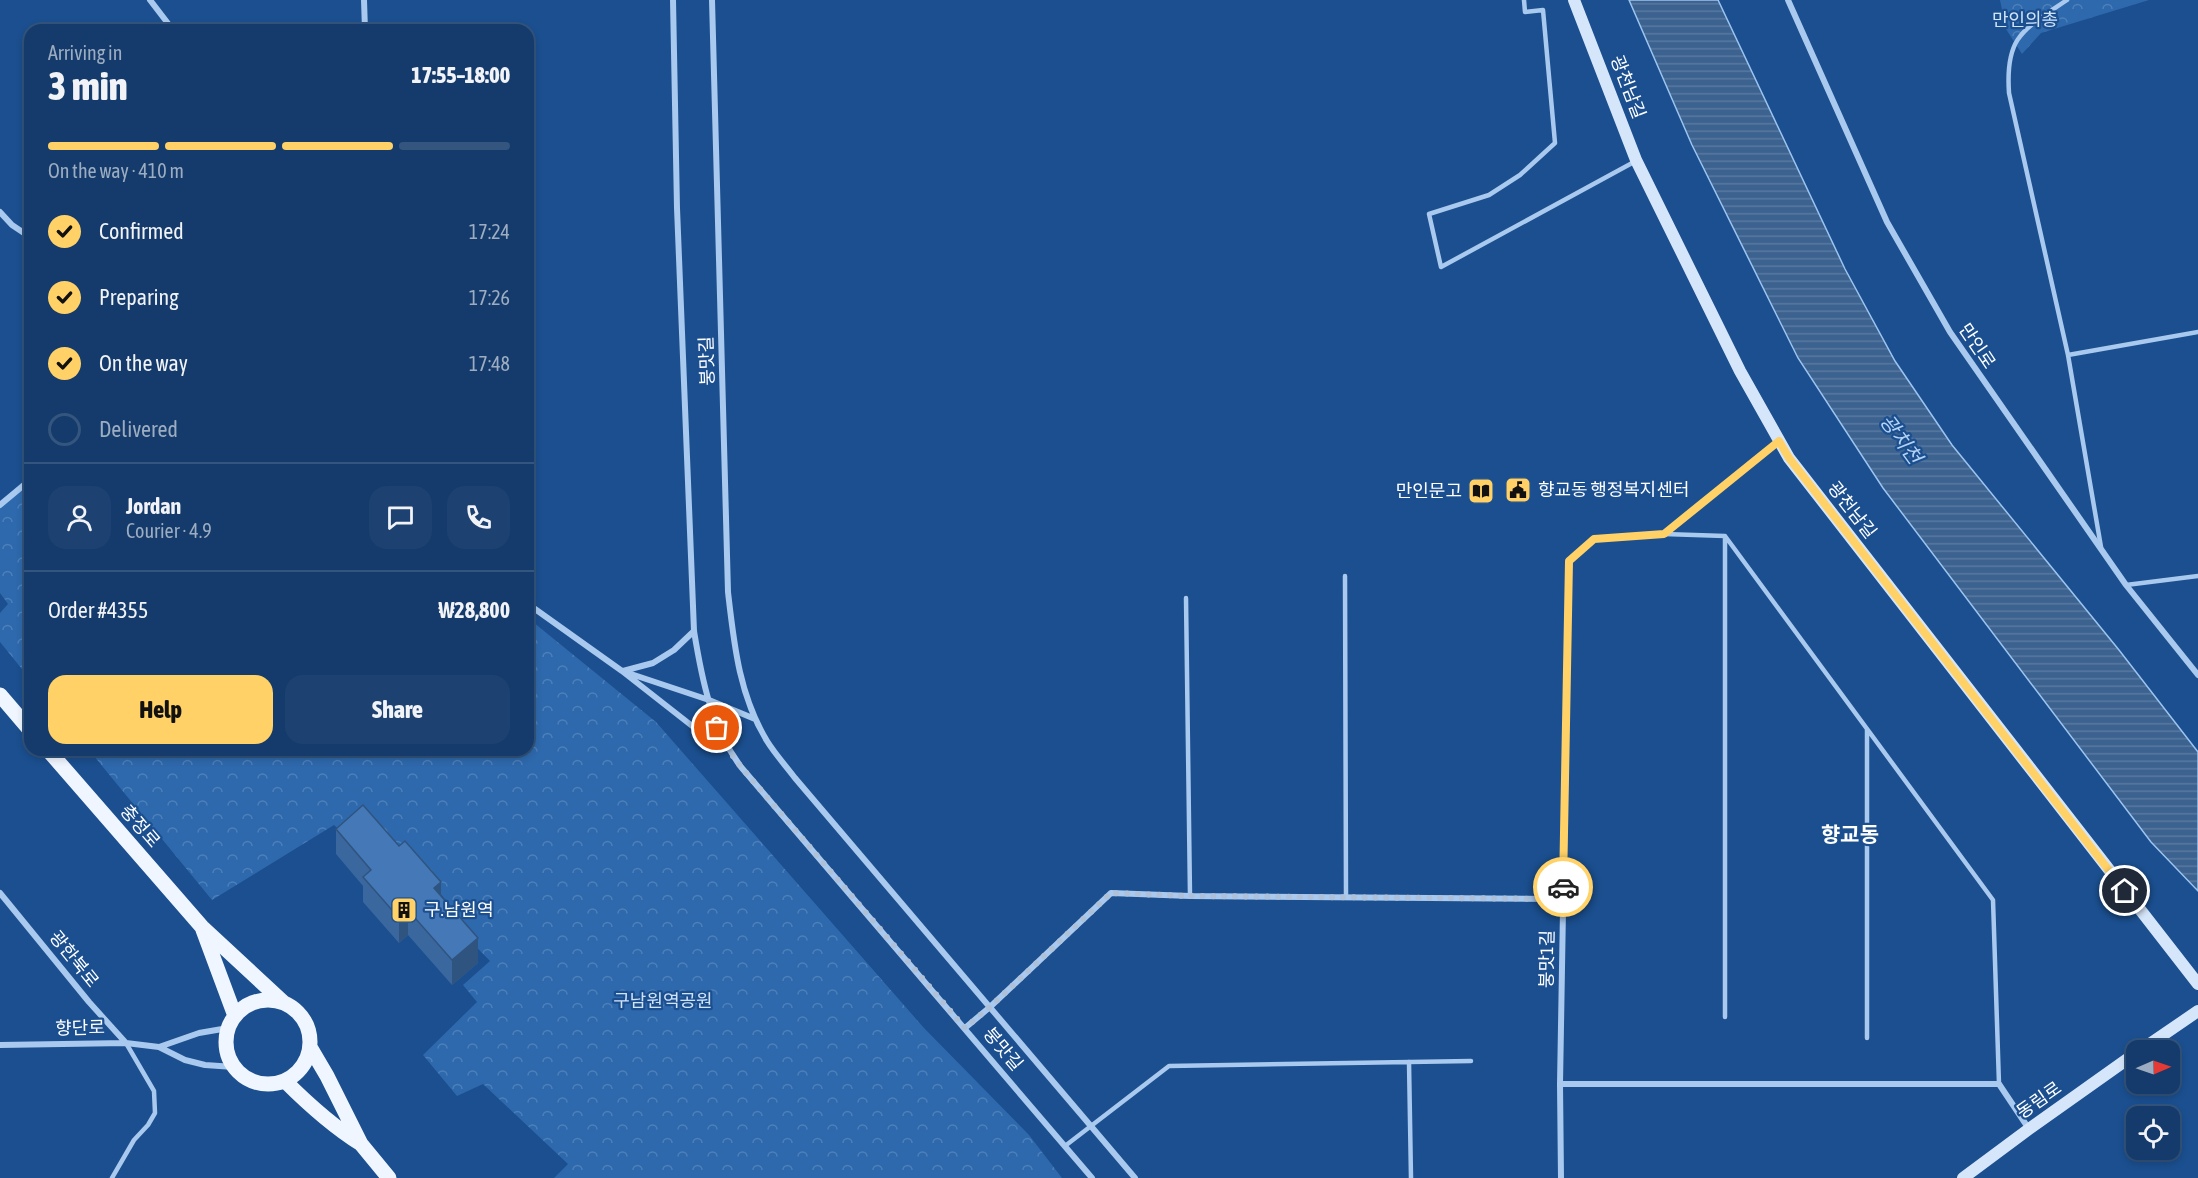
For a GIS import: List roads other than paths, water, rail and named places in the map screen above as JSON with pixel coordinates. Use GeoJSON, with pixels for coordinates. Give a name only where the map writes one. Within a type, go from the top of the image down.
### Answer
{"type":"FeatureCollection","features":[{"type":"Feature","properties":{"kind":"main road"},"geometry":{"type":"LineString","coordinates":[[0,695],[24,723]]}},
{"type":"Feature","properties":{"kind":"main road","name":"충정로"},"geometry":{"type":"LineString","coordinates":[[53,756],[202,927],[284,1003]]}},
{"type":"Feature","properties":{"kind":"main road","name":"충정로"},"geometry":{"type":"LineString","coordinates":[[202,927],[232,1022]]}},
{"type":"Feature","properties":{"kind":"main road"},"geometry":{"type":"LineString","coordinates":[[271,1000],[284,1003],[304,1020],[309,1033],[310,1047],[306,1061],[285,1081],[272,1084],[257,1083],[244,1077],[234,1067],[228,1054],[226,1041],[232,1022],[245,1007],[257,1001],[271,1000]]}},
{"type":"Feature","properties":{"kind":"main road"},"geometry":{"type":"LineString","coordinates":[[310,1047],[361,1144],[389,1178]]}},
{"type":"Feature","properties":{"kind":"main road"},"geometry":{"type":"LineString","coordinates":[[285,1081],[334,1128],[361,1144]]}},
{"type":"Feature","properties":{"kind":"street"},"geometry":{"type":"LineString","coordinates":[[150,0],[169,24]]}},
{"type":"Feature","properties":{"kind":"street"},"geometry":{"type":"LineString","coordinates":[[364,0],[365,24]]}},
{"type":"Feature","properties":{"kind":"street","name":"붕맛길"},"geometry":{"type":"LineString","coordinates":[[673,0],[677,208],[694,631],[701,674],[717,728],[727,748],[1092,1178]]}},
{"type":"Feature","properties":{"kind":"street","name":"붕맛길"},"geometry":{"type":"LineString","coordinates":[[712,0],[728,592],[735,656],[745,695],[768,742],[795,778],[1136,1178]]}},
{"type":"Feature","properties":{"kind":"street","name":"광천남길"},"geometry":{"type":"LineString","coordinates":[[1574,0],[1636,160],[1740,371],[1789,458],[2198,984]]}},
{"type":"Feature","properties":{"kind":"street","name":"만인로"},"geometry":{"type":"LineString","coordinates":[[1788,0],[1896,240],[1950,333],[2126,585],[2198,675]]}},
{"type":"Feature","properties":{"kind":"street"},"geometry":{"type":"LineString","coordinates":[[0,212],[12,225],[24,233]]}},
{"type":"Feature","properties":{"kind":"street"},"geometry":{"type":"LineString","coordinates":[[1664,534],[1779,441]]}},
{"type":"Feature","properties":{"kind":"street"},"geometry":{"type":"LineString","coordinates":[[0,505],[24,485]]}},
{"type":"Feature","properties":{"kind":"street","name":"붕맛1길"},"geometry":{"type":"LineString","coordinates":[[1560,1178],[1569,561],[1594,539],[1664,534]]}},
{"type":"Feature","properties":{"kind":"street","name":"붕맛길"},"geometry":{"type":"LineString","coordinates":[[534,608],[622,671],[696,729],[727,748]]}},
{"type":"Feature","properties":{"kind":"street"},"geometry":{"type":"LineString","coordinates":[[622,671],[654,663],[674,650],[694,631]]}},
{"type":"Feature","properties":{"kind":"street","name":"붕맛길"},"geometry":{"type":"LineString","coordinates":[[622,671],[755,718]]}},
{"type":"Feature","properties":{"kind":"street","name":"광한북로"},"geometry":{"type":"LineString","coordinates":[[0,892],[89,1002],[126,1043]]}},
{"type":"Feature","properties":{"kind":"street"},"geometry":{"type":"LineString","coordinates":[[965,1028],[1111,893],[1190,896],[1563,899]]}},
{"type":"Feature","properties":{"kind":"street"},"geometry":{"type":"LineString","coordinates":[[2155,1040],[2198,1011]]}},
{"type":"Feature","properties":{"kind":"street","name":"향단로"},"geometry":{"type":"LineString","coordinates":[[159,1047],[232,1022]]}},
{"type":"Feature","properties":{"kind":"street","name":"향단로"},"geometry":{"type":"LineString","coordinates":[[0,1045],[126,1043],[159,1047],[185,1060],[205,1065],[234,1067]]}},
{"type":"Feature","properties":{"kind":"street","name":"동림로"},"geometry":{"type":"LineString","coordinates":[[1969,1176],[2029,1129],[2126,1060]]}},
{"type":"Feature","properties":{"kind":"street"},"geometry":{"type":"LineString","coordinates":[[1560,1084],[1999,1084],[2029,1129]]}},
{"type":"Feature","properties":{"kind":"lane"},"geometry":{"type":"LineString","coordinates":[[1524,0],[1525,12],[1543,10],[1555,143],[1520,175],[1489,195],[1429,214],[1441,267],[1636,160]]}},
{"type":"Feature","properties":{"kind":"lane"},"geometry":{"type":"LineString","coordinates":[[2067,0],[2039,19],[2019,37],[2011,49],[2007,73],[2009,93],[2068,355],[2102,550]]}},
{"type":"Feature","properties":{"kind":"lane"},"geometry":{"type":"LineString","coordinates":[[2068,355],[2198,332]]}},
{"type":"Feature","properties":{"kind":"lane"},"geometry":{"type":"LineString","coordinates":[[1664,534],[1725,536]]}},
{"type":"Feature","properties":{"kind":"lane"},"geometry":{"type":"LineString","coordinates":[[1725,536],[1993,900],[1999,1084]]}},
{"type":"Feature","properties":{"kind":"lane"},"geometry":{"type":"LineString","coordinates":[[1725,536],[1725,1017]]}},
{"type":"Feature","properties":{"kind":"lane"},"geometry":{"type":"LineString","coordinates":[[1345,576],[1346,896]]}},
{"type":"Feature","properties":{"kind":"lane"},"geometry":{"type":"LineString","coordinates":[[2126,585],[2198,576]]}},
{"type":"Feature","properties":{"kind":"lane"},"geometry":{"type":"LineString","coordinates":[[1186,598],[1190,896]]}},
{"type":"Feature","properties":{"kind":"lane"},"geometry":{"type":"LineString","coordinates":[[1867,729],[1867,1038]]}},
{"type":"Feature","properties":{"kind":"lane"},"geometry":{"type":"LineString","coordinates":[[112,1178],[134,1140],[148,1125],[155,1113],[154,1091],[126,1043]]}},
{"type":"Feature","properties":{"kind":"lane"},"geometry":{"type":"LineString","coordinates":[[1065,1146],[1169,1066],[1471,1061]]}},
{"type":"Feature","properties":{"kind":"lane"},"geometry":{"type":"LineString","coordinates":[[1409,1062],[1411,1178]]}},
{"type":"Feature","properties":{"kind":"water","name":"광치천"},"geometry":{"type":"Polygon","coordinates":[[[1629,0],[1718,0],[1845,269],[1895,361],[1952,445],[2119,650],[2198,752],[2198,891],[2151,842],[1883,488],[1798,358],[1692,145],[1629,0]]]}},
{"type":"Feature","properties":{"kind":"place","name":"향교동 행정복지센터"},"geometry":{"type":"Point","coordinates":[1518,490]}},
{"type":"Feature","properties":{"kind":"place","name":"만인문고"},"geometry":{"type":"Point","coordinates":[1481,491]}},
{"type":"Feature","properties":{"kind":"place","name":"구.남원역"},"geometry":{"type":"Point","coordinates":[404,910]}},
{"type":"Feature","properties":{"kind":"district","name":"향교동"},"geometry":{"type":"Point","coordinates":[1850,835]}},
{"type":"Feature","properties":{"kind":"park label","name":"만인의총"},"geometry":{"type":"Point","coordinates":[2025,20]}},
{"type":"Feature","properties":{"kind":"park label","name":"구남원역공원"},"geometry":{"type":"Point","coordinates":[663,1001]}}]}
